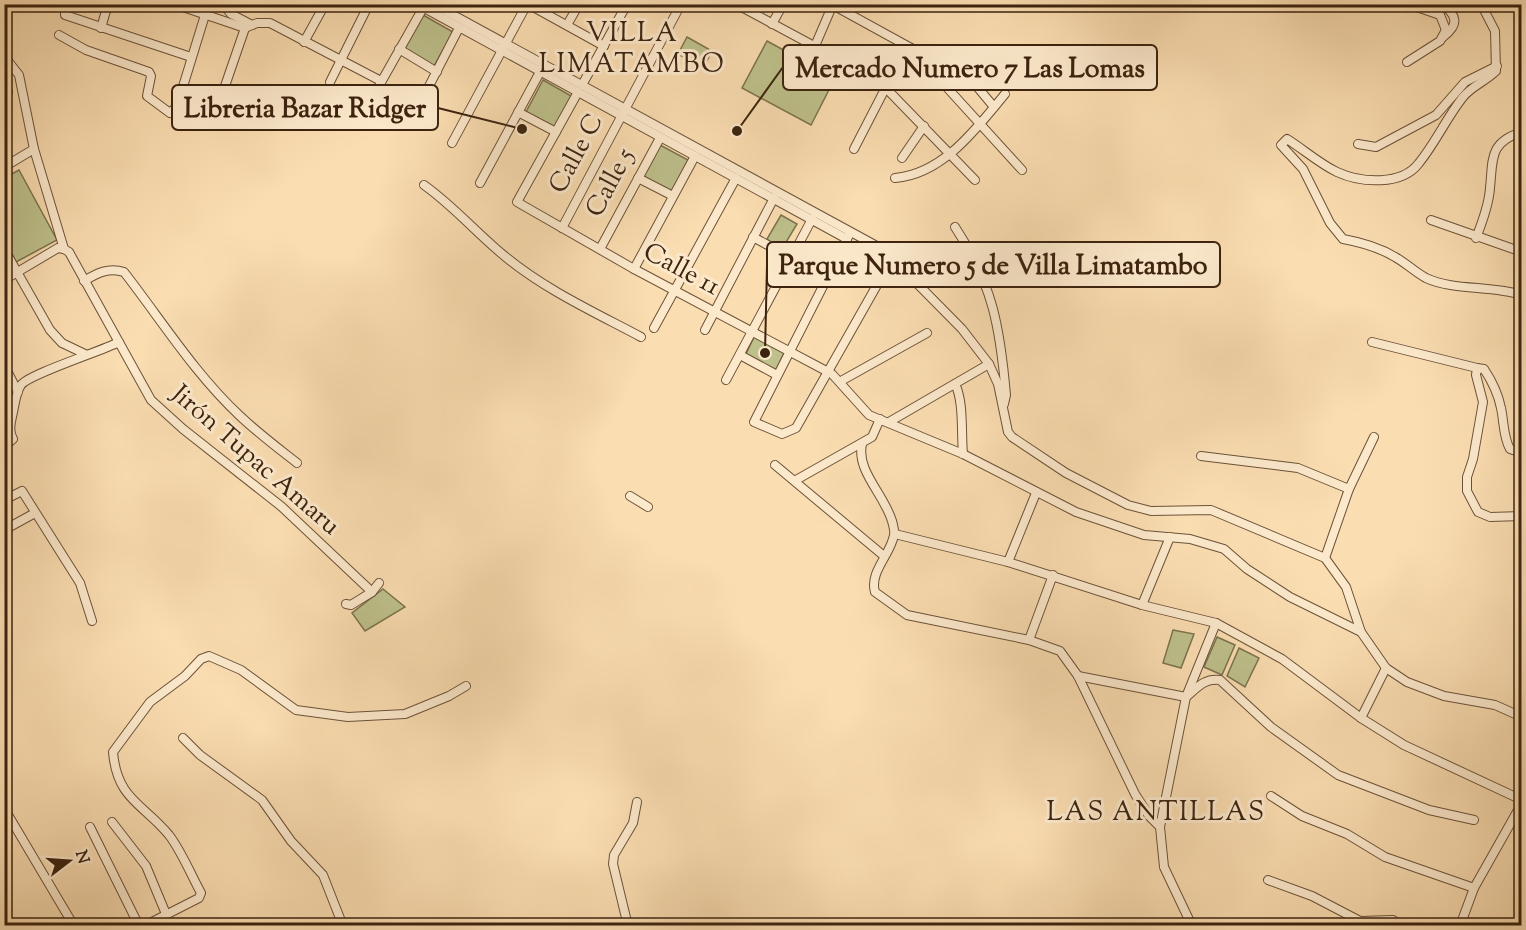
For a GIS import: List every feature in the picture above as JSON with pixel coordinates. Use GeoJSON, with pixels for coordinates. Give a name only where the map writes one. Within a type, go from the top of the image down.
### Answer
{"type":"FeatureCollection","features":[{"type":"Feature","properties":{"kind":"street"},"geometry":{"type":"LineString","coordinates":[[101,28],[108,4]]}},
{"type":"Feature","properties":{"kind":"street"},"geometry":{"type":"LineString","coordinates":[[174,4],[196,8],[205,15],[249,26],[270,23],[381,81]]}},
{"type":"Feature","properties":{"kind":"street"},"geometry":{"type":"LineString","coordinates":[[223,4],[231,14],[249,26]]}},
{"type":"Feature","properties":{"kind":"street"},"geometry":{"type":"LineString","coordinates":[[304,42],[325,4]]}},
{"type":"Feature","properties":{"kind":"street"},"geometry":{"type":"LineString","coordinates":[[330,82],[369,4]]}},
{"type":"Feature","properties":{"kind":"street"},"geometry":{"type":"LineString","coordinates":[[434,4],[540,72],[580,89]]}},
{"type":"Feature","properties":{"kind":"street"},"geometry":{"type":"LineString","coordinates":[[452,143],[528,4],[604,46]]}},
{"type":"Feature","properties":{"kind":"street"},"geometry":{"type":"LineString","coordinates":[[567,25],[579,4]]}},
{"type":"Feature","properties":{"kind":"street"},"geometry":{"type":"LineString","coordinates":[[518,111],[555,132],[627,4]]}},
{"type":"Feature","properties":{"kind":"street","name":"Calle C"},"geometry":{"type":"LineString","coordinates":[[562,228],[681,4]]}},
{"type":"Feature","properties":{"kind":"street"},"geometry":{"type":"LineString","coordinates":[[736,4],[886,87],[975,180]]}},
{"type":"Feature","properties":{"kind":"street"},"geometry":{"type":"LineString","coordinates":[[772,24],[783,4]]}},
{"type":"Feature","properties":{"kind":"street"},"geometry":{"type":"LineString","coordinates":[[1408,4],[1440,15],[1446,26],[1443,38]]}},
{"type":"Feature","properties":{"kind":"street"},"geometry":{"type":"LineString","coordinates":[[1407,62],[1454,29],[1455,22],[1452,12],[1441,4]]}},
{"type":"Feature","properties":{"kind":"street"},"geometry":{"type":"LineString","coordinates":[[1481,4],[1495,31],[1497,66],[1492,74],[1463,98],[1418,165],[1396,178],[1386,180],[1356,177],[1337,172],[1287,139],[1284,139],[1281,145],[1303,169],[1330,223],[1343,239],[1357,241],[1393,256],[1426,278],[1460,286],[1480,286],[1521,295]]}},
{"type":"Feature","properties":{"kind":"street"},"geometry":{"type":"LineString","coordinates":[[814,46],[832,5],[911,48],[1022,170]]}},
{"type":"Feature","properties":{"kind":"street"},"geometry":{"type":"LineString","coordinates":[[375,93],[420,6],[459,28],[504,48],[849,236]]}},
{"type":"Feature","properties":{"kind":"street"},"geometry":{"type":"LineString","coordinates":[[64,7],[65,15],[191,57]]}},
{"type":"Feature","properties":{"kind":"street"},"geometry":{"type":"LineString","coordinates":[[59,35],[86,50],[149,72],[151,76],[147,96],[170,113],[177,106],[205,15]]}},
{"type":"Feature","properties":{"kind":"street"},"geometry":{"type":"LineString","coordinates":[[177,106],[210,118],[215,115],[249,26]]}},
{"type":"Feature","properties":{"kind":"street"},"geometry":{"type":"LineString","coordinates":[[412,119],[459,28]]}},
{"type":"Feature","properties":{"kind":"street"},"geometry":{"type":"LineString","coordinates":[[854,149],[886,87],[904,63],[911,48]]}},
{"type":"Feature","properties":{"kind":"street"},"geometry":{"type":"LineString","coordinates":[[399,49],[437,72]]}},
{"type":"Feature","properties":{"kind":"street","name":"Jirón Tupac Amaru"},"geometry":{"type":"LineString","coordinates":[[4,56],[19,75],[34,149],[64,249],[158,407],[282,507],[372,592]]}},
{"type":"Feature","properties":{"kind":"street"},"geometry":{"type":"LineString","coordinates":[[954,59],[972,84],[994,107]]}},
{"type":"Feature","properties":{"kind":"street"},"geometry":{"type":"LineString","coordinates":[[1358,144],[1376,147],[1436,115],[1465,82],[1497,66]]}},
{"type":"Feature","properties":{"kind":"street"},"geometry":{"type":"LineString","coordinates":[[480,183],[540,72]]}},
{"type":"Feature","properties":{"kind":"street"},"geometry":{"type":"LineString","coordinates":[[895,178],[927,170],[950,154],[1005,94]]}},
{"type":"Feature","properties":{"kind":"street"},"geometry":{"type":"LineString","coordinates":[[316,97],[342,109]]}},
{"type":"Feature","properties":{"kind":"street"},"geometry":{"type":"LineString","coordinates":[[623,112],[660,138],[812,219],[884,250],[962,329],[989,364],[1003,407],[1008,432],[1024,447],[1066,473],[1128,505],[1151,511],[1211,510],[1325,558],[1346,586],[1362,632],[1386,668],[1426,691],[1496,705],[1521,717]]}},
{"type":"Feature","properties":{"kind":"street"},"geometry":{"type":"LineString","coordinates":[[902,158],[924,126]]}},
{"type":"Feature","properties":{"kind":"street","name":"Calle 11"},"geometry":{"type":"LineString","coordinates":[[555,132],[517,202],[634,269],[827,371],[841,381],[869,415],[963,454],[1076,512],[1144,536],[1190,539],[1224,549],[1247,569],[1290,597],[1362,632]]}},
{"type":"Feature","properties":{"kind":"street"},"geometry":{"type":"LineString","coordinates":[[1476,238],[1490,189],[1490,168],[1495,151],[1506,138],[1521,132]]}},
{"type":"Feature","properties":{"kind":"street","name":"Calle 5"},"geometry":{"type":"LineString","coordinates":[[600,249],[660,138]]}},
{"type":"Feature","properties":{"kind":"street"},"geometry":{"type":"LineString","coordinates":[[4,167],[34,149]]}},
{"type":"Feature","properties":{"kind":"street"},"geometry":{"type":"LineString","coordinates":[[634,269],[694,156]]}},
{"type":"Feature","properties":{"kind":"street"},"geometry":{"type":"LineString","coordinates":[[638,178],[674,196]]}},
{"type":"Feature","properties":{"kind":"street"},"geometry":{"type":"LineString","coordinates":[[654,328],[736,178]]}},
{"type":"Feature","properties":{"kind":"street"},"geometry":{"type":"LineString","coordinates":[[424,185],[447,201],[506,257],[524,270],[641,337]]}},
{"type":"Feature","properties":{"kind":"street"},"geometry":{"type":"LineString","coordinates":[[705,330],[774,198]]}},
{"type":"Feature","properties":{"kind":"street"},"geometry":{"type":"LineString","coordinates":[[726,381],[812,219]]}},
{"type":"Feature","properties":{"kind":"street"},"geometry":{"type":"LineString","coordinates":[[1431,220],[1476,238],[1521,252]]}},
{"type":"Feature","properties":{"kind":"street"},"geometry":{"type":"LineString","coordinates":[[955,227],[977,261],[993,304],[1001,336],[1006,395],[1003,407]]}},
{"type":"Feature","properties":{"kind":"street"},"geometry":{"type":"LineString","coordinates":[[849,236],[826,277],[754,422],[782,434],[796,428],[877,285]]}},
{"type":"Feature","properties":{"kind":"street"},"geometry":{"type":"LineString","coordinates":[[753,237],[826,277]]}},
{"type":"Feature","properties":{"kind":"street"},"geometry":{"type":"LineString","coordinates":[[4,280],[58,248],[64,249]]}},
{"type":"Feature","properties":{"kind":"street"},"geometry":{"type":"LineString","coordinates":[[4,249],[50,330],[62,343],[85,354]]}},
{"type":"Feature","properties":{"kind":"street"},"geometry":{"type":"LineString","coordinates":[[84,281],[100,272],[115,270],[124,272],[173,340],[222,397],[240,416],[297,464]]}},
{"type":"Feature","properties":{"kind":"street"},"geometry":{"type":"LineString","coordinates":[[841,381],[927,333]]}},
{"type":"Feature","properties":{"kind":"street"},"geometry":{"type":"LineString","coordinates":[[4,447],[13,439],[9,432],[18,392],[27,380],[85,354],[96,354],[119,342]]}},
{"type":"Feature","properties":{"kind":"street"},"geometry":{"type":"LineString","coordinates":[[1372,342],[1484,369],[1493,383],[1501,406],[1506,442],[1510,450],[1521,453]]}},
{"type":"Feature","properties":{"kind":"street"},"geometry":{"type":"LineString","coordinates":[[740,355],[777,375]]}},
{"type":"Feature","properties":{"kind":"street"},"geometry":{"type":"LineString","coordinates":[[796,480],[862,444],[872,437],[885,421],[989,364]]}},
{"type":"Feature","properties":{"kind":"street"},"geometry":{"type":"LineString","coordinates":[[4,365],[18,392]]}},
{"type":"Feature","properties":{"kind":"street"},"geometry":{"type":"LineString","coordinates":[[1478,368],[1476,375],[1483,402],[1473,459],[1467,477],[1467,491],[1478,512],[1490,517],[1521,516]]}},
{"type":"Feature","properties":{"kind":"street"},"geometry":{"type":"LineString","coordinates":[[955,384],[961,401],[959,422],[963,454]]}},
{"type":"Feature","properties":{"kind":"street"},"geometry":{"type":"LineString","coordinates":[[1325,558],[1349,489],[1374,437]]}},
{"type":"Feature","properties":{"kind":"street"},"geometry":{"type":"LineString","coordinates":[[862,444],[861,460],[867,475],[887,504],[895,534],[873,586],[875,592],[907,615],[1029,640],[1060,651],[1078,676],[1135,794],[1149,816],[1160,827]]}},
{"type":"Feature","properties":{"kind":"street"},"geometry":{"type":"LineString","coordinates":[[1201,456],[1298,468],[1349,489]]}},
{"type":"Feature","properties":{"kind":"street"},"geometry":{"type":"LineString","coordinates":[[775,465],[796,480],[884,556]]}},
{"type":"Feature","properties":{"kind":"street"},"geometry":{"type":"LineString","coordinates":[[4,500],[20,491],[80,583],[92,621]]}},
{"type":"Feature","properties":{"kind":"street"},"geometry":{"type":"LineString","coordinates":[[1008,562],[1036,493]]}},
{"type":"Feature","properties":{"kind":"street"},"geometry":{"type":"LineString","coordinates":[[630,496],[648,507]]}},
{"type":"Feature","properties":{"kind":"street"},"geometry":{"type":"LineString","coordinates":[[4,530],[35,513]]}},
{"type":"Feature","properties":{"kind":"street"},"geometry":{"type":"LineString","coordinates":[[895,534],[1008,562],[1142,605],[1216,623],[1282,659],[1361,718],[1404,745],[1521,802],[1474,888],[1460,926]]}},
{"type":"Feature","properties":{"kind":"street"},"geometry":{"type":"LineString","coordinates":[[1142,605],[1170,537]]}},
{"type":"Feature","properties":{"kind":"street"},"geometry":{"type":"LineString","coordinates":[[1029,640],[1053,575]]}},
{"type":"Feature","properties":{"kind":"street"},"geometry":{"type":"LineString","coordinates":[[346,603],[351,605],[372,592],[379,583]]}},
{"type":"Feature","properties":{"kind":"street"},"geometry":{"type":"LineString","coordinates":[[1192,926],[1164,867],[1160,827],[1186,697],[1216,623]]}},
{"type":"Feature","properties":{"kind":"street"},"geometry":{"type":"LineString","coordinates":[[144,926],[199,898],[201,893],[169,835],[133,803],[124,791],[114,763],[113,752],[142,710],[185,676],[201,659],[209,656],[242,670],[296,710],[348,717],[405,714],[449,696],[466,686]]}},
{"type":"Feature","properties":{"kind":"street"},"geometry":{"type":"LineString","coordinates":[[1361,718],[1386,668]]}},
{"type":"Feature","properties":{"kind":"street"},"geometry":{"type":"LineString","coordinates":[[1078,676],[1186,697]]}},
{"type":"Feature","properties":{"kind":"street"},"geometry":{"type":"LineString","coordinates":[[1186,697],[1203,682],[1211,679],[1220,680],[1271,728],[1338,775],[1429,810],[1474,820]]}},
{"type":"Feature","properties":{"kind":"street"},"geometry":{"type":"LineString","coordinates":[[183,738],[200,755],[262,800],[291,841],[323,874],[340,915],[341,926]]}},
{"type":"Feature","properties":{"kind":"street"},"geometry":{"type":"LineString","coordinates":[[1271,796],[1293,812],[1347,834],[1386,857],[1474,888]]}},
{"type":"Feature","properties":{"kind":"street"},"geometry":{"type":"LineString","coordinates":[[628,926],[613,864],[614,855],[633,823],[637,802]]}},
{"type":"Feature","properties":{"kind":"street"},"geometry":{"type":"LineString","coordinates":[[4,808],[74,926]]}},
{"type":"Feature","properties":{"kind":"street"},"geometry":{"type":"LineString","coordinates":[[112,822],[146,866],[166,914]]}},
{"type":"Feature","properties":{"kind":"street"},"geometry":{"type":"LineString","coordinates":[[90,827],[139,926]]}},
{"type":"Feature","properties":{"kind":"street"},"geometry":{"type":"LineString","coordinates":[[1268,880],[1312,896],[1360,921],[1393,920],[1401,926]]}},
{"type":"Feature","properties":{"kind":"street"},"geometry":{"type":"LineString","coordinates":[[4,917],[9,926]]}},
{"type":"Feature","properties":{"kind":"green space"},"geometry":{"type":"Polygon","coordinates":[[[423,15],[453,32],[434,66],[404,50],[423,15]]]}},
{"type":"Feature","properties":{"kind":"green space"},"geometry":{"type":"Polygon","coordinates":[[[687,37],[712,51],[703,68],[678,54],[687,37]]]}},
{"type":"Feature","properties":{"kind":"green space"},"geometry":{"type":"Polygon","coordinates":[[[767,41],[835,78],[811,125],[742,88],[767,41]]]}},
{"type":"Feature","properties":{"kind":"green space"},"geometry":{"type":"Polygon","coordinates":[[[543,80],[573,97],[555,130],[525,114],[543,80]]]}},
{"type":"Feature","properties":{"kind":"green space"},"geometry":{"type":"Polygon","coordinates":[[[660,145],[688,160],[672,192],[643,176],[660,145]]]}},
{"type":"Feature","properties":{"kind":"green space"},"geometry":{"type":"Polygon","coordinates":[[[19,170],[57,240],[16,262],[5,240],[4,178],[19,170]]]}},
{"type":"Feature","properties":{"kind":"green space"},"geometry":{"type":"Polygon","coordinates":[[[781,215],[797,224],[782,249],[767,239],[781,215]]]}},
{"type":"Feature","properties":{"kind":"green space"},"geometry":{"type":"Polygon","coordinates":[[[754,337],[784,353],[776,370],[746,354],[754,337]]]}},
{"type":"Feature","properties":{"kind":"green space"},"geometry":{"type":"Polygon","coordinates":[[[383,589],[405,607],[365,631],[352,613],[383,589]]]}},
{"type":"Feature","properties":{"kind":"green space"},"geometry":{"type":"Polygon","coordinates":[[[1173,630],[1194,634],[1181,668],[1163,663],[1173,630]]]}},
{"type":"Feature","properties":{"kind":"green space"},"geometry":{"type":"Polygon","coordinates":[[[1217,637],[1235,645],[1222,675],[1204,667],[1217,637]]]}},
{"type":"Feature","properties":{"kind":"green space"},"geometry":{"type":"Polygon","coordinates":[[[1239,648],[1259,658],[1245,687],[1227,676],[1239,648]]]}},
{"type":"Feature","properties":{"kind":"place","name":"Libreria Bazar Ridger"},"geometry":{"type":"Point","coordinates":[522,129]}},
{"type":"Feature","properties":{"kind":"place","name":"Mercado Numero 7 Las Lomas"},"geometry":{"type":"Point","coordinates":[737,131]}},
{"type":"Feature","properties":{"kind":"place","name":"Parque Numero 5 de Villa Limatambo"},"geometry":{"type":"Point","coordinates":[765,353]}},
{"type":"Feature","properties":{"kind":"district","name":"VILLA LIMATAMBO"},"geometry":{"type":"Point","coordinates":[632,50]}},
{"type":"Feature","properties":{"kind":"district","name":"LAS ANTILLAS"},"geometry":{"type":"Point","coordinates":[1156,813]}}]}
